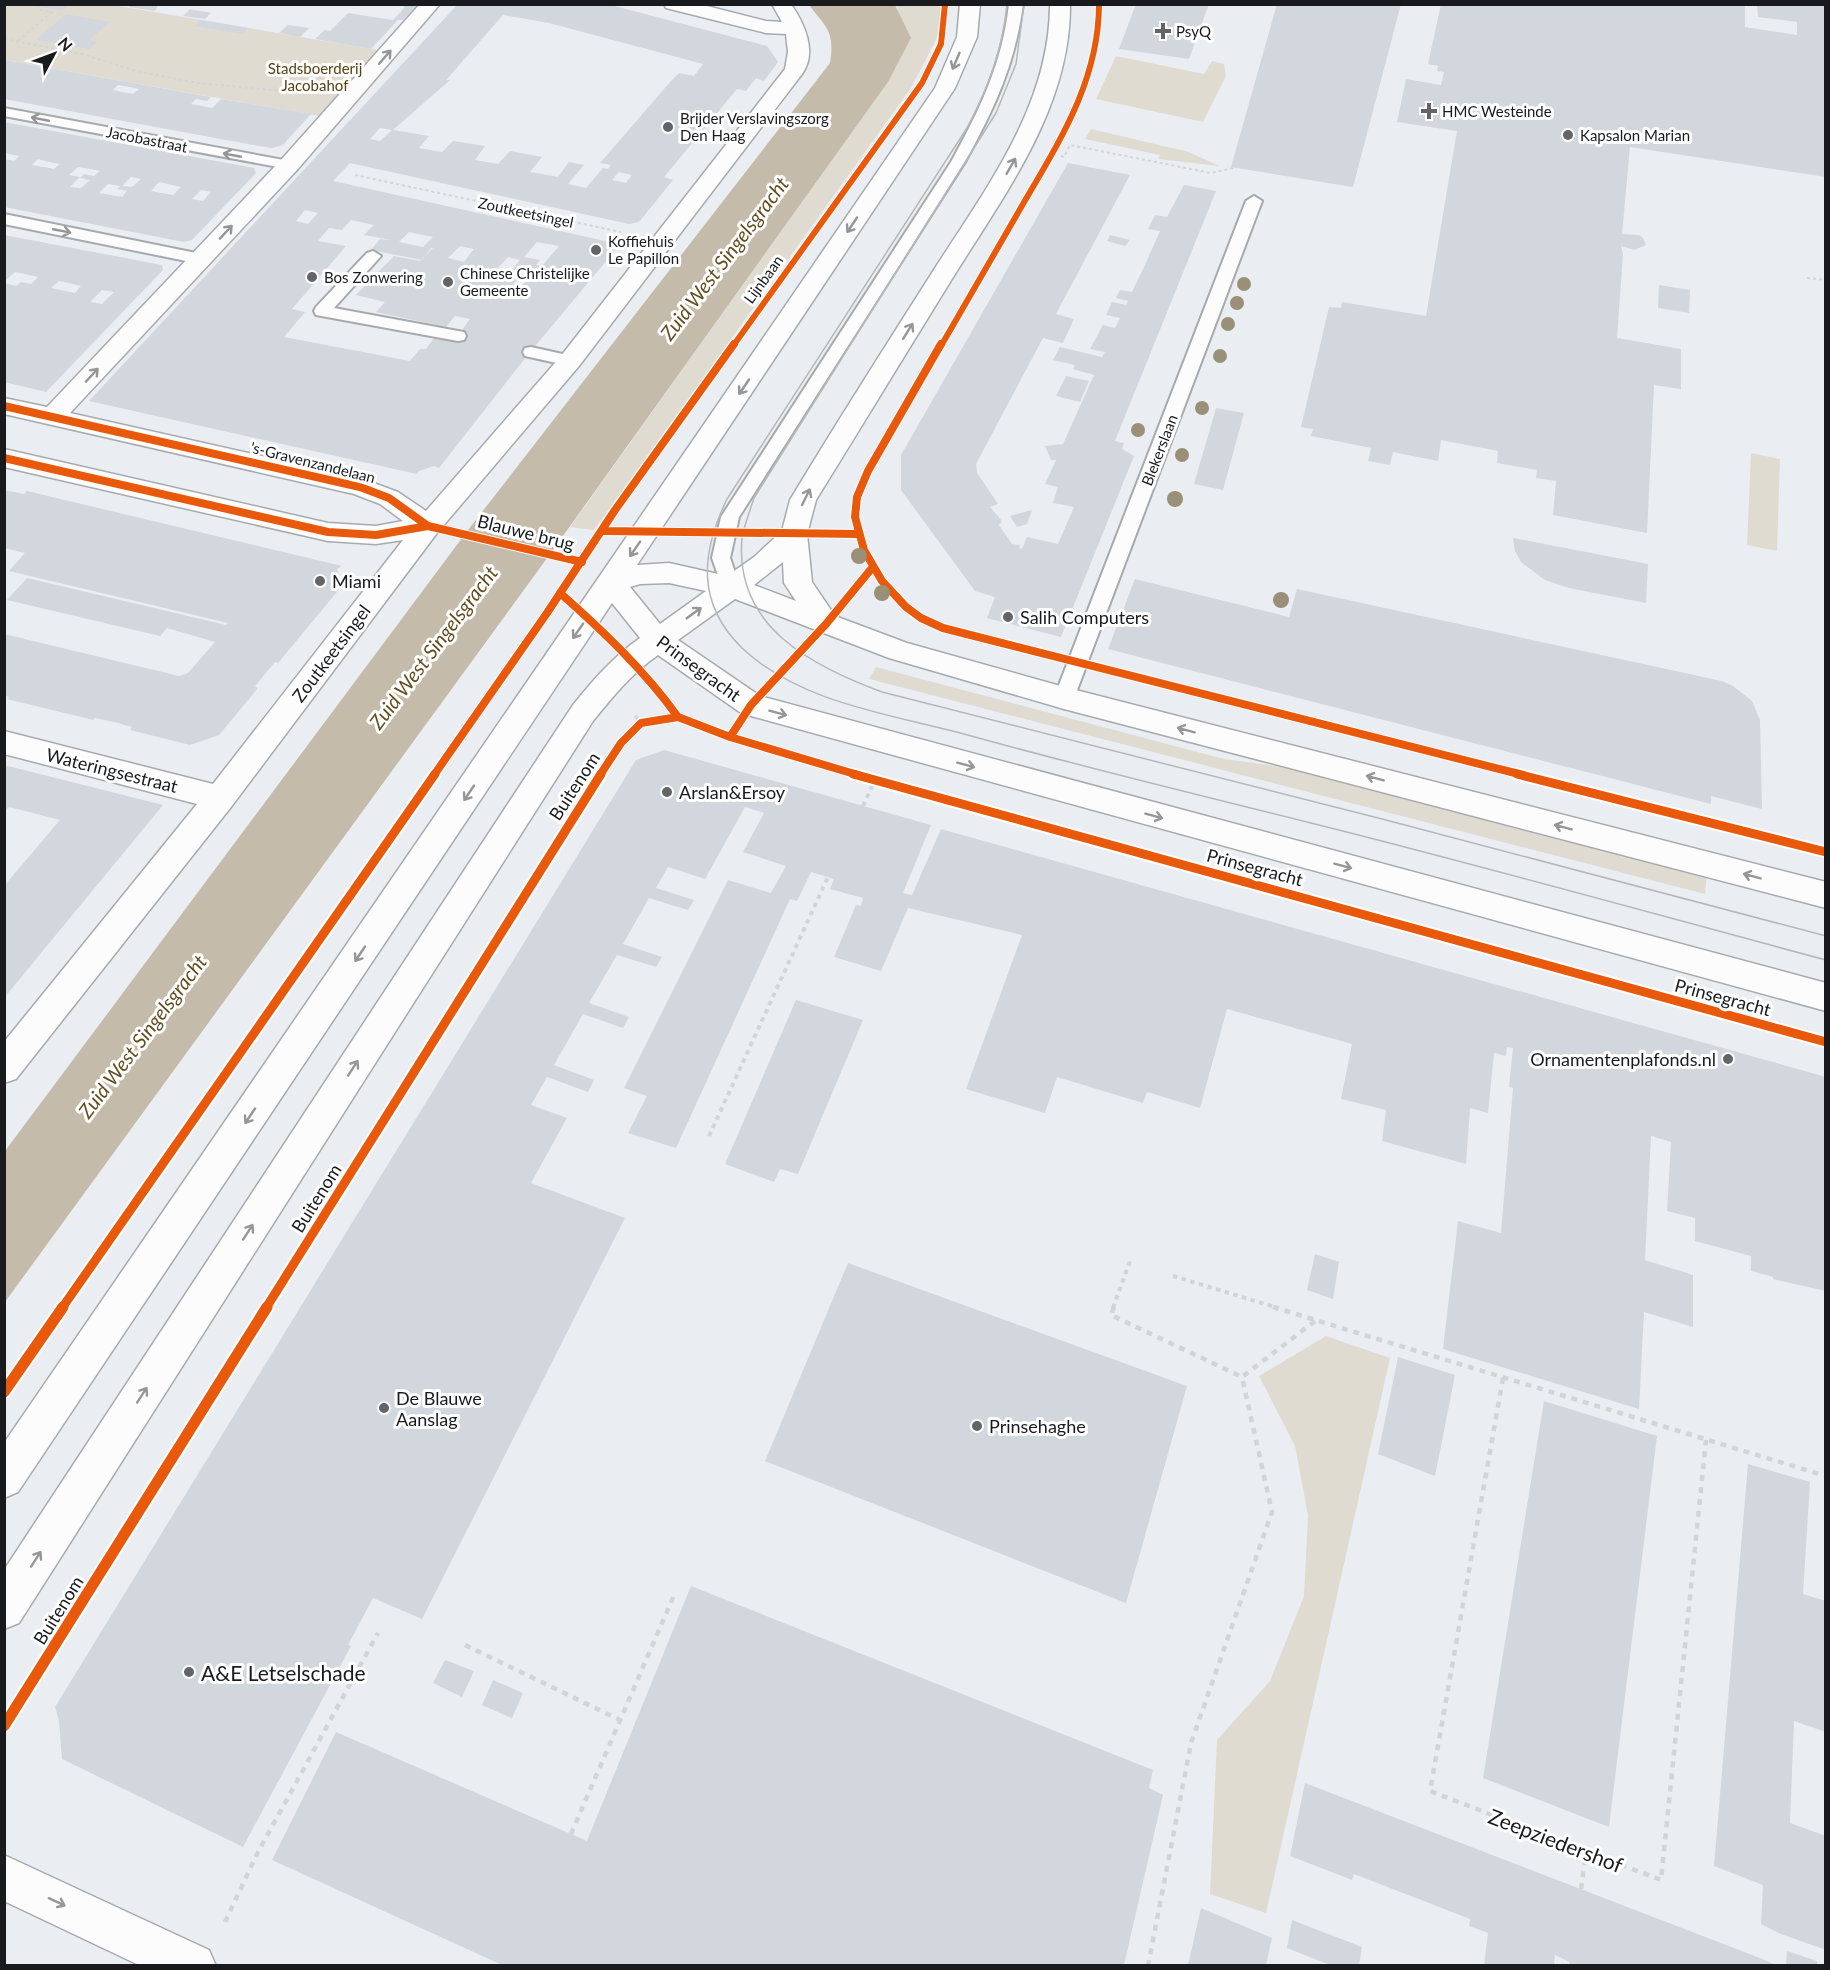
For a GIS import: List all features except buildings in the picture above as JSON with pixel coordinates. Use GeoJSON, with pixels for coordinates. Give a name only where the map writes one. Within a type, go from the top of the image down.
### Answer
{"type":"FeatureCollection","features":[{"type":"Feature","properties":{"kind":"street"},"geometry":{"type":"LineString","coordinates":[[52,417],[289,165],[431,4]]}},
{"type":"Feature","properties":{"kind":"street"},"geometry":{"type":"LineString","coordinates":[[674,4],[766,27],[796,28]]}},
{"type":"Feature","properties":{"kind":"street","name":"Zoutkeetsingel"},"geometry":{"type":"LineString","coordinates":[[4,1068],[220,798],[428,526],[570,361],[795,70],[799,54],[796,28],[781,4]]}},
{"type":"Feature","properties":{"kind":"street"},"geometry":{"type":"LineString","coordinates":[[4,1478],[945,88],[967,37],[970,4]]}},
{"type":"Feature","properties":{"kind":"street"},"geometry":{"type":"LineString","coordinates":[[826,624],[798,583],[794,534],[803,500],[1012,164],[1034,122],[1043,104],[1055,56],[1061,16],[1060,4]]}},
{"type":"Feature","properties":{"kind":"street","name":"'s-Gravenzandelaan"},"geometry":{"type":"LineString","coordinates":[[4,406],[360,487],[389,498],[428,526]]}},
{"type":"Feature","properties":{"kind":"street"},"geometry":{"type":"LineString","coordinates":[[113,483],[152,440]]}},
{"type":"Feature","properties":{"kind":"street"},"geometry":{"type":"LineString","coordinates":[[4,458],[348,535],[376,535],[428,526]]}},
{"type":"Feature","properties":{"kind":"street"},"geometry":{"type":"LineString","coordinates":[[731,587],[764,564],[794,534]]}},
{"type":"Feature","properties":{"kind":"street"},"geometry":{"type":"LineString","coordinates":[[611,583],[639,574],[669,573],[731,587],[899,651],[1064,698],[1826,896]]}},
{"type":"Feature","properties":{"kind":"street","name":"Prinsegracht"},"geometry":{"type":"LineString","coordinates":[[611,583],[657,640],[751,705],[1826,997]]}},
{"type":"Feature","properties":{"kind":"street","name":"Buitenom"},"geometry":{"type":"LineString","coordinates":[[4,1608],[583,713],[607,683],[630,660],[731,587]]}},
{"type":"Feature","properties":{"kind":"street","name":"Wateringsestraat"},"geometry":{"type":"LineString","coordinates":[[4,742],[220,798]]}},
{"type":"Feature","properties":{"kind":"street"},"geometry":{"type":"LineString","coordinates":[[4,1877],[193,1965]]}},
{"type":"Feature","properties":{"kind":"lane"},"geometry":{"type":"LineString","coordinates":[[731,587],[720,558],[729,517],[958,162],[987,111],[1013,39],[1016,4]]}},
{"type":"Feature","properties":{"kind":"lane","name":"Jacobastraat"},"geometry":{"type":"LineString","coordinates":[[4,112],[289,165]]}},
{"type":"Feature","properties":{"kind":"lane","name":"Blekerslaan"},"geometry":{"type":"LineString","coordinates":[[1064,698],[1254,201]]}},
{"type":"Feature","properties":{"kind":"lane"},"geometry":{"type":"LineString","coordinates":[[4,219],[201,259]]}},
{"type":"Feature","properties":{"kind":"lane"},"geometry":{"type":"LineString","coordinates":[[373,256],[322,311],[458,336]]}},
{"type":"Feature","properties":{"kind":"lane"},"geometry":{"type":"LineString","coordinates":[[531,352],[570,361]]}},
{"type":"Feature","properties":{"kind":"path"},"geometry":{"type":"LineString","coordinates":[[18,41],[52,12],[41,10],[40,6],[33,4]]}},
{"type":"Feature","properties":{"kind":"path"},"geometry":{"type":"LineString","coordinates":[[4,39],[82,54],[136,71],[198,83],[350,96]]}},
{"type":"Feature","properties":{"kind":"path"},"geometry":{"type":"LineString","coordinates":[[1055,152],[1064,157],[1070,145],[1211,173],[1233,168]]}},
{"type":"Feature","properties":{"kind":"path"},"geometry":{"type":"LineString","coordinates":[[1807,278],[1826,280]]}},
{"type":"Feature","properties":{"kind":"path"},"geometry":{"type":"LineString","coordinates":[[634,730],[641,723],[650,722]]}},
{"type":"Feature","properties":{"kind":"path"},"geometry":{"type":"LineString","coordinates":[[864,776],[887,783]]}},
{"type":"Feature","properties":{"kind":"path"},"geometry":{"type":"LineString","coordinates":[[863,806],[875,780]]}},
{"type":"Feature","properties":{"kind":"path"},"geometry":{"type":"LineString","coordinates":[[709,1136],[828,877]]}},
{"type":"Feature","properties":{"kind":"path"},"geometry":{"type":"LineString","coordinates":[[1130,1261],[1111,1315],[1242,1377]]}},
{"type":"Feature","properties":{"kind":"path"},"geometry":{"type":"LineString","coordinates":[[1173,1276],[1826,1476]]}},
{"type":"Feature","properties":{"kind":"path"},"geometry":{"type":"LineString","coordinates":[[1242,1377],[1316,1321]]}},
{"type":"Feature","properties":{"kind":"path"},"geometry":{"type":"LineString","coordinates":[[1148,1965],[1191,1743],[1272,1512],[1242,1377]]}},
{"type":"Feature","properties":{"kind":"path"},"geometry":{"type":"LineString","coordinates":[[571,1834],[675,1593]]}},
{"type":"Feature","properties":{"kind":"path"},"geometry":{"type":"LineString","coordinates":[[225,1922],[257,1854],[378,1633]]}},
{"type":"Feature","properties":{"kind":"path"},"geometry":{"type":"LineString","coordinates":[[465,1645],[620,1720]]}},
{"type":"Feature","properties":{"kind":"path"},"geometry":{"type":"LineString","coordinates":[[1581,1890],[1586,1851]]}},
{"type":"Feature","properties":{"kind":"green space","name":"Stadsboerderij Jacobahof"},"geometry":{"type":"Polygon","coordinates":[[[4,5],[113,5],[389,52],[331,118],[5,60],[4,5]]]}},
{"type":"Feature","properties":{"kind":"green space"},"geometry":{"type":"Polygon","coordinates":[[[895,5],[943,5],[936,40],[911,88],[594,530],[570,527],[888,82],[898,9],[895,5]]]}},
{"type":"Feature","properties":{"kind":"green space"},"geometry":{"type":"Polygon","coordinates":[[[1116,56],[1204,74],[1212,61],[1224,64],[1226,76],[1203,122],[1096,99],[1116,56]]]}},
{"type":"Feature","properties":{"kind":"green space"},"geometry":{"type":"Polygon","coordinates":[[[1091,129],[1189,152],[1219,166],[1158,159],[1160,155],[1085,139],[1091,129]]]}},
{"type":"Feature","properties":{"kind":"green space"},"geometry":{"type":"Polygon","coordinates":[[[1751,453],[1780,459],[1777,551],[1747,545],[1751,453]]]}},
{"type":"Feature","properties":{"kind":"green space"},"geometry":{"type":"Polygon","coordinates":[[[876,667],[1224,759],[1291,768],[1707,872],[1705,894],[869,679],[876,667]]]}},
{"type":"Feature","properties":{"kind":"green space"},"geometry":{"type":"Polygon","coordinates":[[[1326,1336],[1390,1358],[1266,1913],[1210,1894],[1217,1740],[1270,1681],[1304,1596],[1308,1515],[1295,1446],[1259,1376],[1326,1336]]]}},
{"type":"Feature","properties":{"kind":"water","name":"Zuid West Singelsgracht"},"geometry":{"type":"Polygon","coordinates":[[[809,5],[895,5],[911,38],[888,82],[550,554],[5,1302],[5,1151],[465,534],[830,63],[831,44],[828,31],[809,5]]]}},
{"type":"Feature","properties":{"kind":"tram line"},"geometry":{"type":"LineString","coordinates":[[1007,4],[1002,37],[993,68],[982,98],[967,128],[727,499],[718,519],[708,558],[708,577],[710,595],[727,631],[742,648],[765,667],[791,682],[818,694],[877,713],[1440,856],[1826,960]]}},
{"type":"Feature","properties":{"kind":"tram line"},"geometry":{"type":"LineString","coordinates":[[1024,4],[1016,64],[996,113],[754,498],[742,538],[743,569],[751,596],[764,619],[782,638],[804,655],[829,669],[882,692],[1386,820],[1826,936]]}},
{"type":"Feature","properties":{"kind":"cycle path","name":"Lijnbaan"},"geometry":{"type":"LineString","coordinates":[[4,1392],[547,613],[615,510],[922,83],[941,44],[945,4]]}},
{"type":"Feature","properties":{"kind":"cycle path"},"geometry":{"type":"LineString","coordinates":[[1099,4],[1097,46],[1086,83],[1071,118],[868,471],[858,493],[855,517],[858,533],[872,566],[893,595],[918,616],[943,628],[1826,852]]}},
{"type":"Feature","properties":{"kind":"cycle path"},"geometry":{"type":"LineString","coordinates":[[4,406],[360,487],[389,498],[428,526]]}},
{"type":"Feature","properties":{"kind":"cycle path","name":"Blauwe brug"},"geometry":{"type":"LineString","coordinates":[[4,458],[328,532],[376,535],[428,526],[582,562]]}},
{"type":"Feature","properties":{"kind":"cycle path"},"geometry":{"type":"LineString","coordinates":[[604,531],[858,534]]}},
{"type":"Feature","properties":{"kind":"cycle path"},"geometry":{"type":"LineString","coordinates":[[730,737],[751,705],[826,624],[872,568]]}},
{"type":"Feature","properties":{"kind":"cycle path"},"geometry":{"type":"LineString","coordinates":[[560,593],[623,651],[678,717]]}},
{"type":"Feature","properties":{"kind":"cycle path"},"geometry":{"type":"LineString","coordinates":[[678,717],[730,737],[875,780],[1826,1042]]}},
{"type":"Feature","properties":{"kind":"cycle path"},"geometry":{"type":"LineString","coordinates":[[4,1726],[621,743],[641,723],[678,717]]}},
{"type":"Feature","properties":{"kind":"place","name":"PsyQ"},"geometry":{"type":"Point","coordinates":[1163,31]}},
{"type":"Feature","properties":{"kind":"place","name":"HMC Westeinde"},"geometry":{"type":"Point","coordinates":[1429,111]}},
{"type":"Feature","properties":{"kind":"place","name":"Brijder Verslavingszorg Den Haag"},"geometry":{"type":"Point","coordinates":[668,127]}},
{"type":"Feature","properties":{"kind":"place","name":"Kapsalon Marian"},"geometry":{"type":"Point","coordinates":[1568,135]}},
{"type":"Feature","properties":{"kind":"place","name":"Koffiehuis Le Papillon"},"geometry":{"type":"Point","coordinates":[596,250]}},
{"type":"Feature","properties":{"kind":"place","name":"Bos Zonwering"},"geometry":{"type":"Point","coordinates":[312,277]}},
{"type":"Feature","properties":{"kind":"place","name":"Chinese Christelijke Gemeente"},"geometry":{"type":"Point","coordinates":[448,282]}},
{"type":"Feature","properties":{"kind":"place","name":"Miami"},"geometry":{"type":"Point","coordinates":[320,581]}},
{"type":"Feature","properties":{"kind":"place","name":"Salih Computers"},"geometry":{"type":"Point","coordinates":[1008,617]}},
{"type":"Feature","properties":{"kind":"place","name":"Arslan&Ersoy"},"geometry":{"type":"Point","coordinates":[667,792]}},
{"type":"Feature","properties":{"kind":"place","name":"Ornamentenplafonds.nl"},"geometry":{"type":"Point","coordinates":[1728,1059]}},
{"type":"Feature","properties":{"kind":"place","name":"De Blauwe Aanslag"},"geometry":{"type":"Point","coordinates":[384,1408]}},
{"type":"Feature","properties":{"kind":"place","name":"Prinsehaghe"},"geometry":{"type":"Point","coordinates":[977,1426]}},
{"type":"Feature","properties":{"kind":"place","name":"A&E Letselschade"},"geometry":{"type":"Point","coordinates":[189,1672]}}]}
